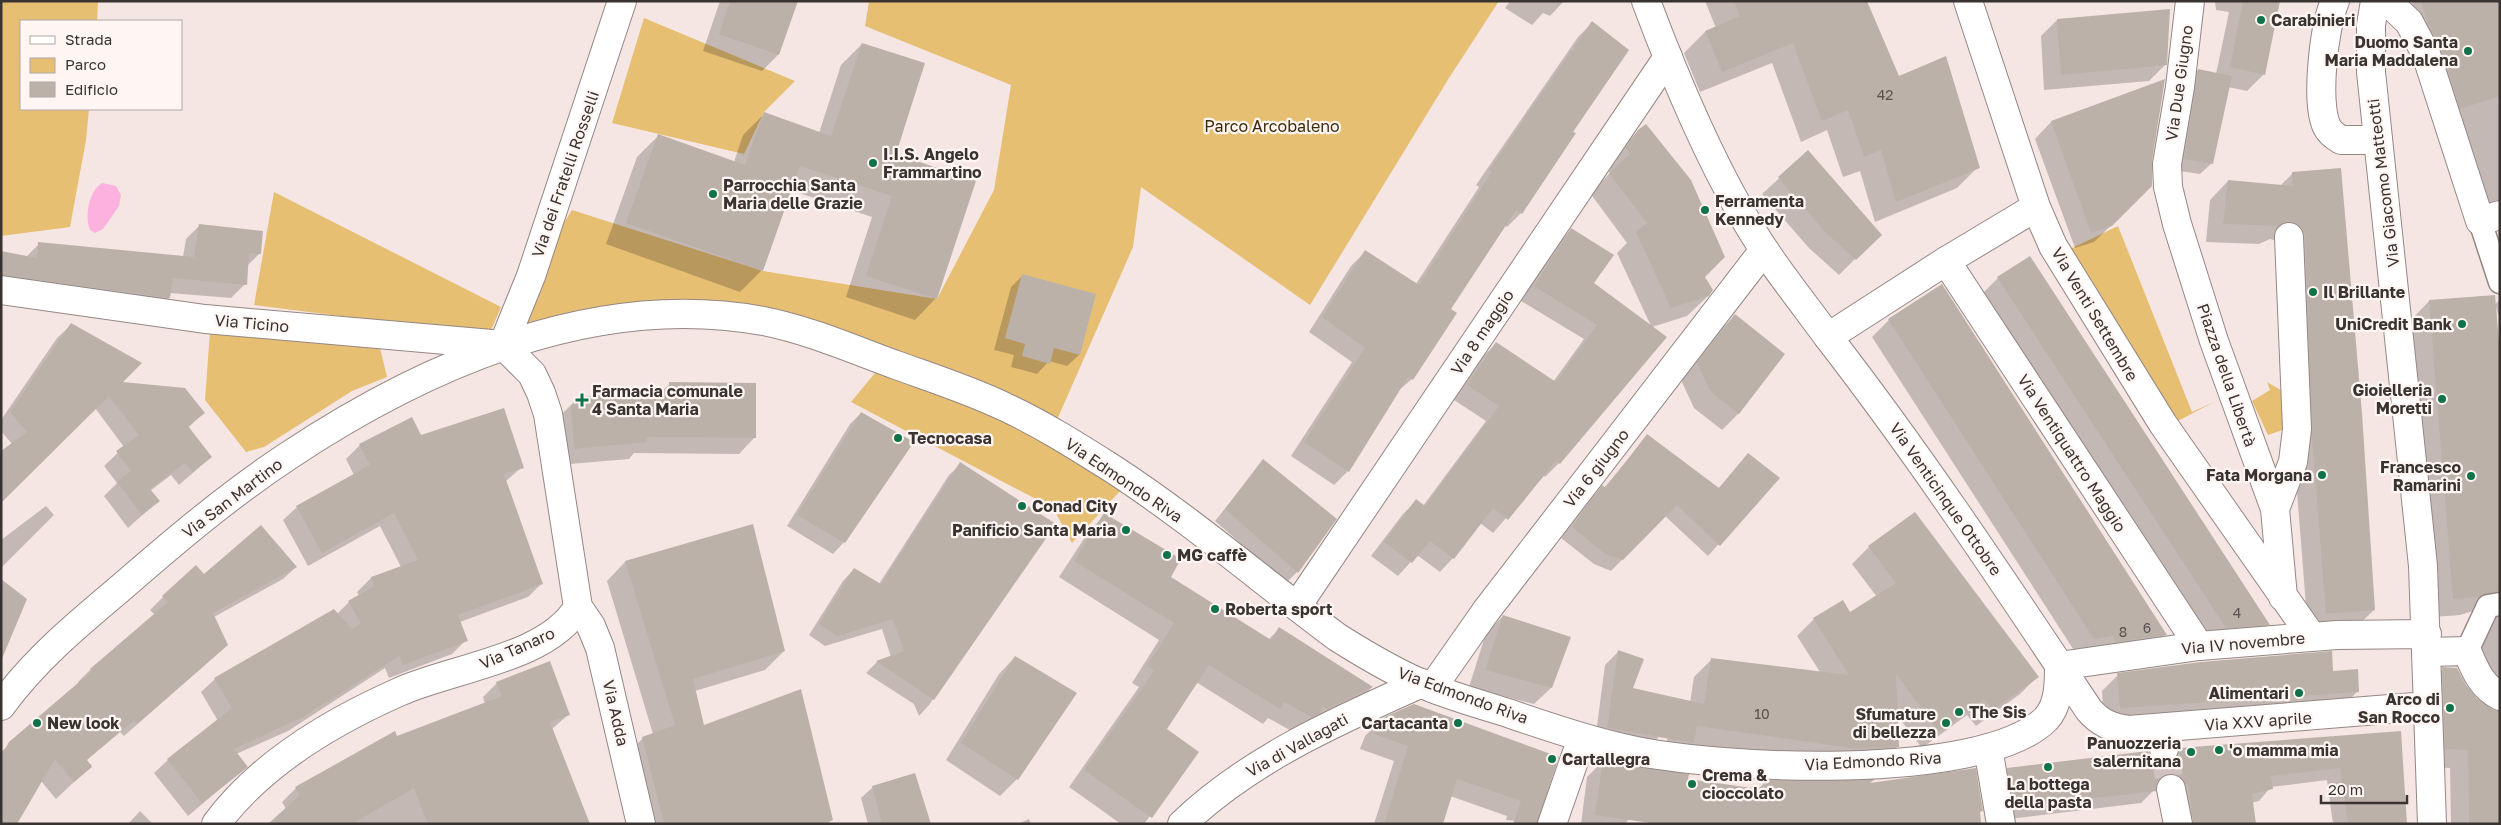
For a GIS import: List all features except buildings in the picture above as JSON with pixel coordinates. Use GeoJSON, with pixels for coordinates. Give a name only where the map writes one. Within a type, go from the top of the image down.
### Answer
{"type":"FeatureCollection","features":[{"type":"Feature","properties":{"kind":"street","name":"Via dei Fratelli Rosselli"},"geometry":{"type":"LineString","coordinates":[[503,345],[531,276],[622,1]]}},
{"type":"Feature","properties":{"kind":"street","name":"Via Venticinque Ottobre"},"geometry":{"type":"LineString","coordinates":[[1646,1],[1668,58],[1710,153],[1741,212],[1764,250],[1879,403],[1937,484],[2059,666]]}},
{"type":"Feature","properties":{"kind":"street","name":"Via Venti Settembre"},"geometry":{"type":"LineString","coordinates":[[1968,1],[2036,207],[2053,246],[2127,369],[2283,597]]}},
{"type":"Feature","properties":{"kind":"street","name":"Via Due Giugno"},"geometry":{"type":"LineString","coordinates":[[2167,164],[2181,81],[2190,1]]}},
{"type":"Feature","properties":{"kind":"street"},"geometry":{"type":"LineString","coordinates":[[2335,1],[2328,24],[2323,56],[2326,122],[2334,135],[2341,140],[2378,140]]}},
{"type":"Feature","properties":{"kind":"street","name":"Via Giacomo Matteotti"},"geometry":{"type":"LineString","coordinates":[[2376,1],[2370,56],[2420,537],[2427,643],[2426,706],[2432,824]]}},
{"type":"Feature","properties":{"kind":"street"},"geometry":{"type":"LineString","coordinates":[[2387,1],[2409,22],[2421,42],[2490,218],[2500,282]]}},
{"type":"Feature","properties":{"kind":"street","name":"Via 8 maggio"},"geometry":{"type":"LineString","coordinates":[[1297,606],[1668,58]]}},
{"type":"Feature","properties":{"kind":"street","name":"Piazza della Libertà"},"geometry":{"type":"LineString","coordinates":[[2167,164],[2168,187],[2177,224],[2220,357],[2275,509],[2283,597]]}},
{"type":"Feature","properties":{"kind":"street"},"geometry":{"type":"LineString","coordinates":[[1828,337],[1946,261],[2036,207]]}},
{"type":"Feature","properties":{"kind":"street"},"geometry":{"type":"LineString","coordinates":[[2275,509],[2293,462],[2297,429],[2289,237]]}},
{"type":"Feature","properties":{"kind":"street","name":"Via 6 giugno"},"geometry":{"type":"LineString","coordinates":[[1427,685],[1764,250]]}},
{"type":"Feature","properties":{"kind":"street","name":"Via Ventiquattro Maggio"},"geometry":{"type":"LineString","coordinates":[[1946,261],[2199,646]]}},
{"type":"Feature","properties":{"kind":"street","name":"Via Ticino"},"geometry":{"type":"LineString","coordinates":[[1,290],[206,319],[503,345]]}},
{"type":"Feature","properties":{"kind":"street","name":"Via Edmondo Riva"},"geometry":{"type":"LineString","coordinates":[[503,345],[589,322],[670,316],[717,316],[759,320],[814,335],[971,392],[1024,416],[1112,469],[1148,494],[1355,649],[1427,685],[1582,738],[1673,758],[1761,765],[1830,765],[1910,762],[1988,748],[2029,731],[2048,717],[2056,701],[2059,666]]}},
{"type":"Feature","properties":{"kind":"street"},"geometry":{"type":"LineString","coordinates":[[503,345],[532,374],[542,393],[548,414],[578,607]]}},
{"type":"Feature","properties":{"kind":"street","name":"Via San Martino"},"geometry":{"type":"LineString","coordinates":[[5,693],[64,636],[183,534],[257,477],[301,447],[379,402],[503,345]]}},
{"type":"Feature","properties":{"kind":"street"},"geometry":{"type":"LineString","coordinates":[[2283,597],[2312,637]]}},
{"type":"Feature","properties":{"kind":"street"},"geometry":{"type":"LineString","coordinates":[[2500,604],[2488,606],[2468,651],[2478,677],[2485,686],[2500,696]]}},
{"type":"Feature","properties":{"kind":"street","name":"Via Tanaro"},"geometry":{"type":"LineString","coordinates":[[216,824],[229,807],[289,752],[399,692],[506,656],[542,640],[564,626],[578,607]]}},
{"type":"Feature","properties":{"kind":"street","name":"Via Adda"},"geometry":{"type":"LineString","coordinates":[[578,607],[591,626],[600,648],[641,824]]}},
{"type":"Feature","properties":{"kind":"street","name":"Via IV novembre"},"geometry":{"type":"LineString","coordinates":[[2059,666],[2199,646],[2312,637],[2427,643],[2468,651]]}},
{"type":"Feature","properties":{"kind":"street","name":"Via XXV aprile"},"geometry":{"type":"LineString","coordinates":[[2059,666],[2089,710],[2103,723],[2116,729],[2129,730],[2162,738],[2426,706]]}},
{"type":"Feature","properties":{"kind":"street","name":"Via di Vallagati"},"geometry":{"type":"LineString","coordinates":[[1182,824],[1242,776],[1283,750],[1345,717],[1427,685]]}},
{"type":"Feature","properties":{"kind":"street"},"geometry":{"type":"LineString","coordinates":[[1552,824],[1582,738]]}},
{"type":"Feature","properties":{"kind":"street"},"geometry":{"type":"LineString","coordinates":[[1988,748],[2001,824]]}},
{"type":"Feature","properties":{"kind":"street"},"geometry":{"type":"LineString","coordinates":[[2171,789],[2178,824]]}},
{"type":"Feature","properties":{"kind":"green space"},"geometry":{"type":"Polygon","coordinates":[[[1,1],[98,1],[97,20],[20,20],[20,110],[89,110],[86,140],[70,227],[1,236],[1,1]]]}},
{"type":"Feature","properties":{"kind":"green space","name":"Parco Arcobaleno"},"geometry":{"type":"Polygon","coordinates":[[[869,1],[1499,1],[1449,78],[1310,305],[1141,187],[1133,247],[1056,422],[700,307],[493,334],[572,210],[763,271],[937,299],[994,190],[1011,85],[865,26],[869,1]]]}},
{"type":"Feature","properties":{"kind":"green space"},"geometry":{"type":"Polygon","coordinates":[[[644,18],[795,81],[764,112],[744,154],[612,123],[644,18]]]}},
{"type":"Feature","properties":{"kind":"green space"},"geometry":{"type":"Polygon","coordinates":[[[274,192],[501,307],[489,335],[254,305],[274,192]]]}},
{"type":"Feature","properties":{"kind":"green space"},"geometry":{"type":"Polygon","coordinates":[[[2118,226],[2192,412],[2216,401],[2178,421],[2078,271],[2068,250],[2118,226]]]}},
{"type":"Feature","properties":{"kind":"green space"},"geometry":{"type":"Polygon","coordinates":[[[210,331],[379,344],[387,377],[352,391],[264,447],[246,452],[205,400],[210,331]]]}},
{"type":"Feature","properties":{"kind":"green space"},"geometry":{"type":"Polygon","coordinates":[[[875,373],[1014,421],[1098,476],[1122,489],[1072,543],[1053,508],[851,402],[875,373]]]}},
{"type":"Feature","properties":{"kind":"green space"},"geometry":{"type":"Polygon","coordinates":[[[2267,382],[2284,392],[2291,427],[2268,435],[2252,401],[2270,390],[2267,382]]]}},
{"type":"Feature","properties":{"kind":"shaded area"},"geometry":{"type":"Polygon","coordinates":[[[102,183],[116,186],[121,195],[119,206],[103,229],[95,233],[90,230],[88,224],[88,211],[94,192],[102,183]]]}},
{"type":"Feature","properties":{"kind":"tunnel"},"geometry":{"type":"LineString","coordinates":[[2164,749],[2171,789]]}},
{"type":"Feature","properties":{"kind":"place","name":"Carabinieri"},"geometry":{"type":"Point","coordinates":[2261,20]}},
{"type":"Feature","properties":{"kind":"place","name":"Duomo Santa Maria Maddalena"},"geometry":{"type":"Point","coordinates":[2468,51]}},
{"type":"Feature","properties":{"kind":"place","name":"I.I.S. Angelo Frammartino"},"geometry":{"type":"Point","coordinates":[873,163]}},
{"type":"Feature","properties":{"kind":"place","name":"Parrocchia Santa Maria delle Grazie"},"geometry":{"type":"Point","coordinates":[713,194]}},
{"type":"Feature","properties":{"kind":"place","name":"Ferramenta Kennedy"},"geometry":{"type":"Point","coordinates":[1705,210]}},
{"type":"Feature","properties":{"kind":"place","name":"Il Brillante"},"geometry":{"type":"Point","coordinates":[2313,292]}},
{"type":"Feature","properties":{"kind":"place","name":"UniCredit Bank"},"geometry":{"type":"Point","coordinates":[2462,324]}},
{"type":"Feature","properties":{"kind":"place","name":"Gioielleria Moretti"},"geometry":{"type":"Point","coordinates":[2442,399]}},
{"type":"Feature","properties":{"kind":"place","name":"Farmacia comunale 4 Santa Maria"},"geometry":{"type":"Point","coordinates":[582,400]}},
{"type":"Feature","properties":{"kind":"place","name":"Tecnocasa"},"geometry":{"type":"Point","coordinates":[898,438]}},
{"type":"Feature","properties":{"kind":"place","name":"Fata Morgana"},"geometry":{"type":"Point","coordinates":[2322,475]}},
{"type":"Feature","properties":{"kind":"place","name":"Francesco Ramarini"},"geometry":{"type":"Point","coordinates":[2471,476]}},
{"type":"Feature","properties":{"kind":"place","name":"Conad City"},"geometry":{"type":"Point","coordinates":[1022,506]}},
{"type":"Feature","properties":{"kind":"place","name":"Panificio Santa Maria"},"geometry":{"type":"Point","coordinates":[1126,530]}},
{"type":"Feature","properties":{"kind":"place","name":"MG caffè"},"geometry":{"type":"Point","coordinates":[1167,555]}},
{"type":"Feature","properties":{"kind":"place","name":"Roberta sport"},"geometry":{"type":"Point","coordinates":[1215,609]}},
{"type":"Feature","properties":{"kind":"place","name":"Alimentari"},"geometry":{"type":"Point","coordinates":[2299,693]}},
{"type":"Feature","properties":{"kind":"place","name":"Arco di San Rocco"},"geometry":{"type":"Point","coordinates":[2450,708]}},
{"type":"Feature","properties":{"kind":"place","name":"The Sis"},"geometry":{"type":"Point","coordinates":[1959,712]}},
{"type":"Feature","properties":{"kind":"place","name":"New look"},"geometry":{"type":"Point","coordinates":[37,723]}},
{"type":"Feature","properties":{"kind":"place","name":"Cartacanta"},"geometry":{"type":"Point","coordinates":[1458,723]}},
{"type":"Feature","properties":{"kind":"place","name":"Sfumature di bellezza"},"geometry":{"type":"Point","coordinates":[1946,723]}},
{"type":"Feature","properties":{"kind":"place","name":"'o mamma mia"},"geometry":{"type":"Point","coordinates":[2219,750]}},
{"type":"Feature","properties":{"kind":"place","name":"Panuozzeria salernitana"},"geometry":{"type":"Point","coordinates":[2191,752]}},
{"type":"Feature","properties":{"kind":"place","name":"Cartallegra"},"geometry":{"type":"Point","coordinates":[1552,759]}},
{"type":"Feature","properties":{"kind":"place","name":"La bottega della pasta"},"geometry":{"type":"Point","coordinates":[2048,767]}},
{"type":"Feature","properties":{"kind":"place","name":"Crema & cioccolato"},"geometry":{"type":"Point","coordinates":[1692,784]}}]}
